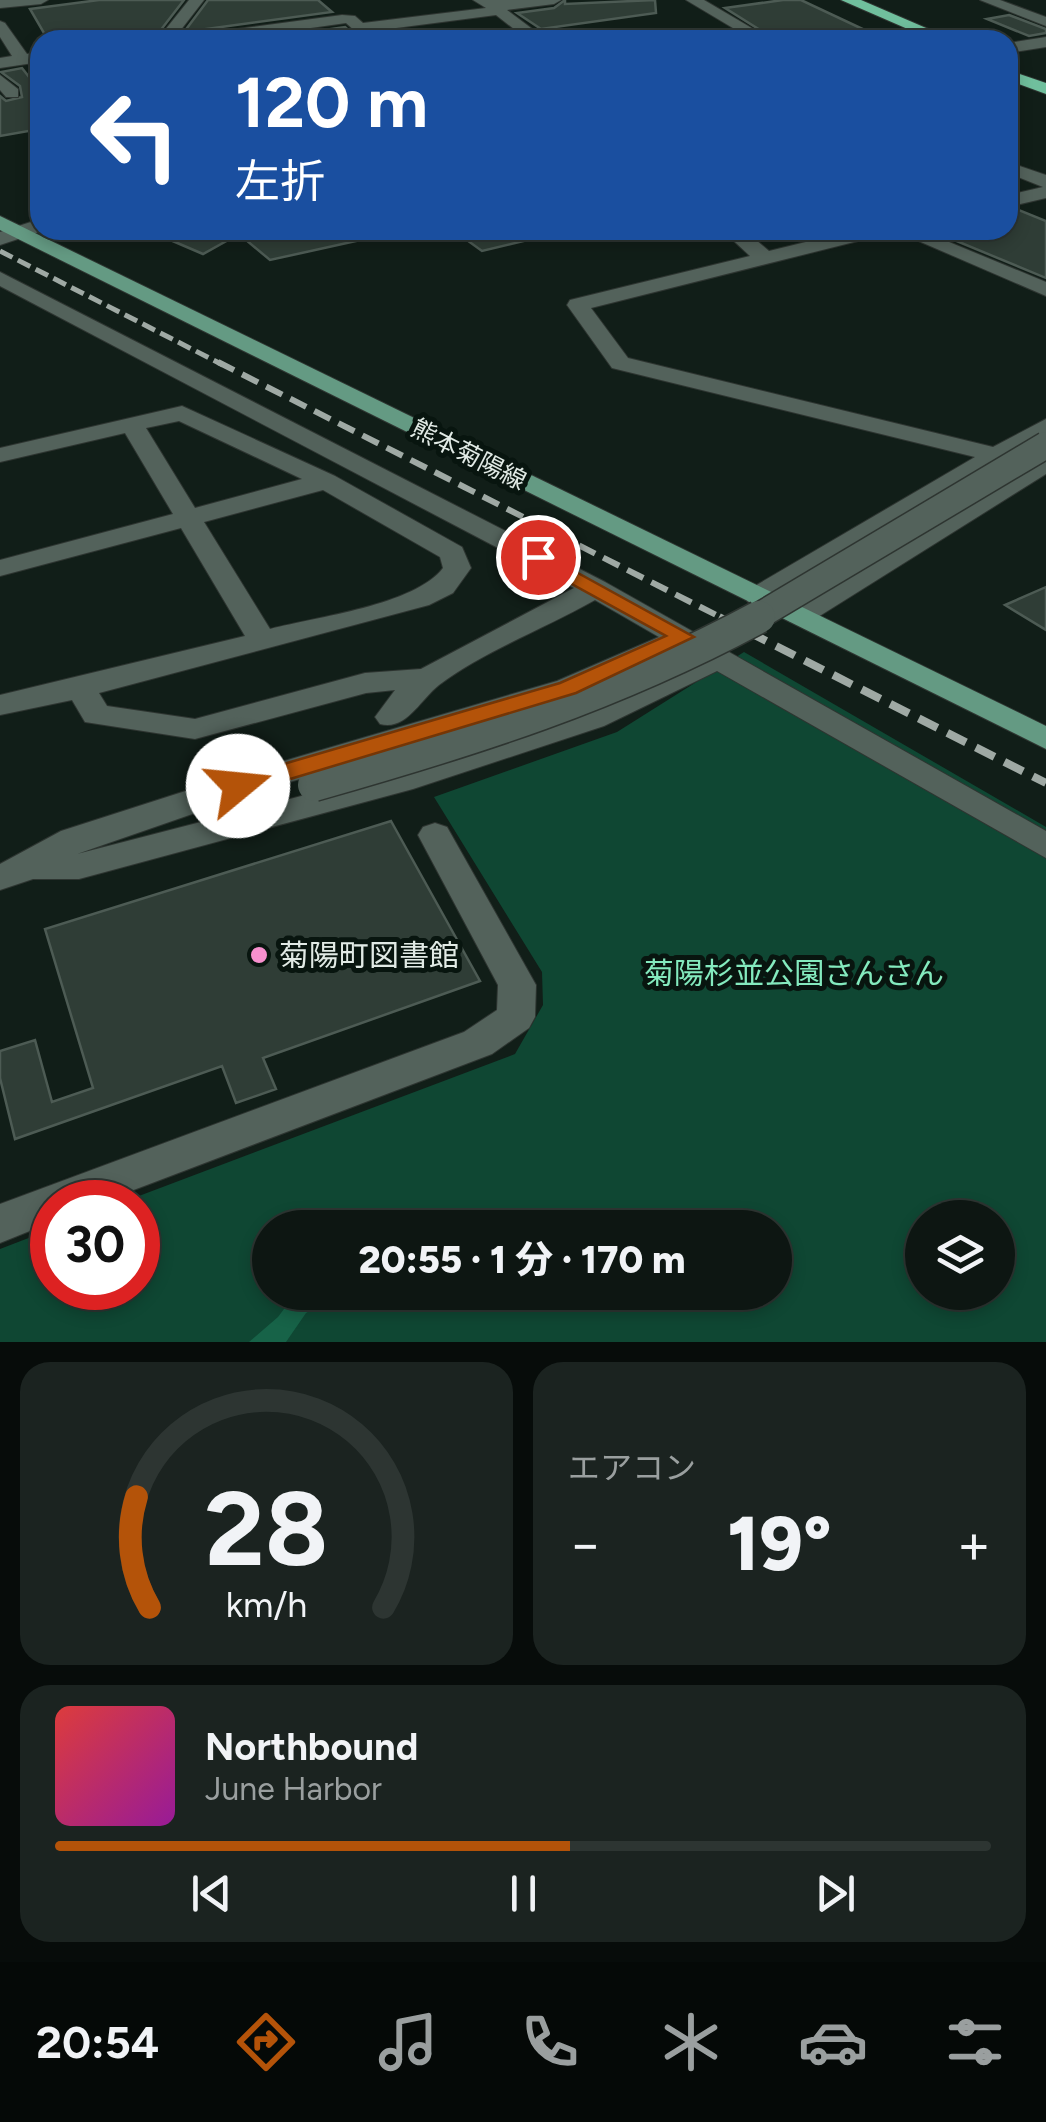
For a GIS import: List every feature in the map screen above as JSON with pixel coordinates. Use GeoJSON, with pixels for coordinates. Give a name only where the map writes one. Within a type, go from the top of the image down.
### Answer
{"type":"FeatureCollection","features":[{"type":"Feature","properties":{"kind":"highway"},"geometry":{"type":"LineString","coordinates":[[848,0],[922,30]]}},
{"type":"Feature","properties":{"kind":"highway"},"geometry":{"type":"LineString","coordinates":[[830,3],[896,30]]}},
{"type":"Feature","properties":{"kind":"highway"},"geometry":{"type":"LineString","coordinates":[[1018,68],[1046,78]]}},
{"type":"Feature","properties":{"kind":"highway"},"geometry":{"type":"LineString","coordinates":[[1018,79],[1046,89]]}},
{"type":"Feature","properties":{"kind":"main road","name":"熊本菊陽線"},"geometry":{"type":"LineString","coordinates":[[35,240],[1046,738]]}},
{"type":"Feature","properties":{"kind":"street"},"geometry":{"type":"LineString","coordinates":[[0,4],[41,0]]}},
{"type":"Feature","properties":{"kind":"street"},"geometry":{"type":"LineString","coordinates":[[173,30],[197,0]]}},
{"type":"Feature","properties":{"kind":"street"},"geometry":{"type":"LineString","coordinates":[[360,28],[489,5],[554,0]]}},
{"type":"Feature","properties":{"kind":"street"},"geometry":{"type":"LineString","coordinates":[[693,0],[746,30]]}},
{"type":"Feature","properties":{"kind":"street"},"geometry":{"type":"LineString","coordinates":[[987,0],[1046,22]]}},
{"type":"Feature","properties":{"kind":"street"},"geometry":{"type":"LineString","coordinates":[[489,5],[524,30]]}},
{"type":"Feature","properties":{"kind":"street"},"geometry":{"type":"LineString","coordinates":[[294,30],[342,19],[350,19],[362,30]]}},
{"type":"Feature","properties":{"kind":"street"},"geometry":{"type":"LineString","coordinates":[[0,26],[30,59]]}},
{"type":"Feature","properties":{"kind":"street"},"geometry":{"type":"LineString","coordinates":[[1018,46],[1046,42]]}},
{"type":"Feature","properties":{"kind":"street"},"geometry":{"type":"LineString","coordinates":[[0,63],[30,62]]}},
{"type":"Feature","properties":{"kind":"street"},"geometry":{"type":"LineString","coordinates":[[1018,171],[1046,182]]}},
{"type":"Feature","properties":{"kind":"street"},"geometry":{"type":"LineString","coordinates":[[1018,199],[1046,192]]}},
{"type":"Feature","properties":{"kind":"street"},"geometry":{"type":"LineString","coordinates":[[744,240],[764,256]]}},
{"type":"Feature","properties":{"kind":"street"},"geometry":{"type":"LineString","coordinates":[[835,240],[578,305],[620,364],[993,454]]}},
{"type":"Feature","properties":{"kind":"street"},"geometry":{"type":"LineString","coordinates":[[927,240],[1046,290]]}},
{"type":"Feature","properties":{"kind":"street"},"geometry":{"type":"LineString","coordinates":[[0,278],[595,588],[1046,846]]}},
{"type":"Feature","properties":{"kind":"street"},"geometry":{"type":"LineString","coordinates":[[0,455],[182,414],[326,481],[452,554],[457,568],[443,587],[419,599],[81,688],[0,704]]}},
{"type":"Feature","properties":{"kind":"street"},"geometry":{"type":"LineString","coordinates":[[132,425],[192,518],[261,638]]}},
{"type":"Feature","properties":{"kind":"street"},"geometry":{"type":"LineString","coordinates":[[758,596],[1046,426]]}},
{"type":"Feature","properties":{"kind":"street"},"geometry":{"type":"LineString","coordinates":[[14,872],[314,786],[574,704],[656,668],[772,607],[1046,445]]}},
{"type":"Feature","properties":{"kind":"street"},"geometry":{"type":"LineString","coordinates":[[800,616],[1046,463]]}},
{"type":"Feature","properties":{"kind":"street"},"geometry":{"type":"LineString","coordinates":[[0,568],[326,481]]}},
{"type":"Feature","properties":{"kind":"street"},"geometry":{"type":"LineString","coordinates":[[390,717],[401,698],[456,660],[595,588]]}},
{"type":"Feature","properties":{"kind":"street"},"geometry":{"type":"LineString","coordinates":[[14,872],[72,840],[568,688],[683,637]]}},
{"type":"Feature","properties":{"kind":"street"},"geometry":{"type":"LineString","coordinates":[[14,872],[80,866],[401,781],[592,718],[719,658]]}},
{"type":"Feature","properties":{"kind":"street"},"geometry":{"type":"LineString","coordinates":[[81,688],[96,715],[195,729],[365,682],[430,678]]}},
{"type":"Feature","properties":{"kind":"street"},"geometry":{"type":"LineString","coordinates":[[115,1180],[478,1043],[516,1017],[517,985],[435,835]]}},
{"type":"Feature","properties":{"kind":"street"},"geometry":{"type":"LineString","coordinates":[[0,1224],[30,1212]]}},
{"type":"Feature","properties":{"kind":"green space","name":"菊陽杉並公園さんさん"},"geometry":{"type":"Polygon","coordinates":[[[744,652],[1046,827],[1046,1342],[0,1342],[0,1249],[30,1237],[30,1310],[160,1310],[160,1188],[515,1054],[543,1005],[542,972],[434,797],[617,732],[744,652]]]}},
{"type":"Feature","properties":{"kind":"shaded area"},"geometry":{"type":"Polygon","coordinates":[[[283,1310],[311,1310],[286,1342],[249,1342],[283,1310]]]}},
{"type":"Feature","properties":{"kind":"building"},"geometry":{"type":"Polygon","coordinates":[[[99,0],[184,0],[161,30],[42,30],[30,9],[99,0]]]}},
{"type":"Feature","properties":{"kind":"building"},"geometry":{"type":"Polygon","coordinates":[[[208,0],[318,0],[332,12],[199,30],[186,30],[208,0]]]}},
{"type":"Feature","properties":{"kind":"building"},"geometry":{"type":"Polygon","coordinates":[[[565,0],[565,4],[655,0],[656,13],[541,29],[517,13],[554,8],[565,0]]]}},
{"type":"Feature","properties":{"kind":"building"},"geometry":{"type":"Polygon","coordinates":[[[801,0],[865,30],[760,30],[725,8],[801,0]]]}},
{"type":"Feature","properties":{"kind":"building"},"geometry":{"type":"Polygon","coordinates":[[[1009,15],[1046,29],[1046,33],[1029,36],[987,19],[1009,15]]]}},
{"type":"Feature","properties":{"kind":"building"},"geometry":{"type":"Polygon","coordinates":[[[22,68],[30,78],[30,131],[0,136],[0,96],[6,101],[22,97],[20,86],[1,72],[22,68]]]}},
{"type":"Feature","properties":{"kind":"building"},"geometry":{"type":"Polygon","coordinates":[[[1018,210],[1046,221],[1046,278],[954,240],[1018,240],[1018,210]]]}},
{"type":"Feature","properties":{"kind":"building"},"geometry":{"type":"Polygon","coordinates":[[[170,240],[228,240],[203,254],[170,240]]]}},
{"type":"Feature","properties":{"kind":"building"},"geometry":{"type":"Polygon","coordinates":[[[246,240],[360,240],[270,260],[246,240]]]}},
{"type":"Feature","properties":{"kind":"building"},"geometry":{"type":"Polygon","coordinates":[[[467,240],[528,240],[482,251],[467,240]]]}},
{"type":"Feature","properties":{"kind":"building"},"geometry":{"type":"Polygon","coordinates":[[[1046,587],[1046,630],[1005,605],[1046,587]]]}},
{"type":"Feature","properties":{"kind":"building","name":"菊陽町図書館"},"geometry":{"type":"Polygon","coordinates":[[[391,821],[480,981],[263,1058],[276,1089],[236,1103],[222,1066],[15,1139],[0,1078],[0,1051],[35,1040],[52,1102],[93,1088],[45,929],[391,821]]]}},
{"type":"Feature","properties":{"kind":"railway"},"geometry":{"type":"LineString","coordinates":[[0,251],[223,365]]}},
{"type":"Feature","properties":{"kind":"railway"},"geometry":{"type":"LineString","coordinates":[[218,362],[724,619]]}},
{"type":"Feature","properties":{"kind":"railway"},"geometry":{"type":"LineString","coordinates":[[719,617],[1046,783]]}},
{"type":"Feature","properties":{"kind":"place","name":"菊陽町図書館"},"geometry":{"type":"Point","coordinates":[259,955]}},
{"type":"Feature","properties":{"kind":"route"},"geometry":{"type":"LineString","coordinates":[[238,786],[568,688],[683,637],[538,557]]}}]}
